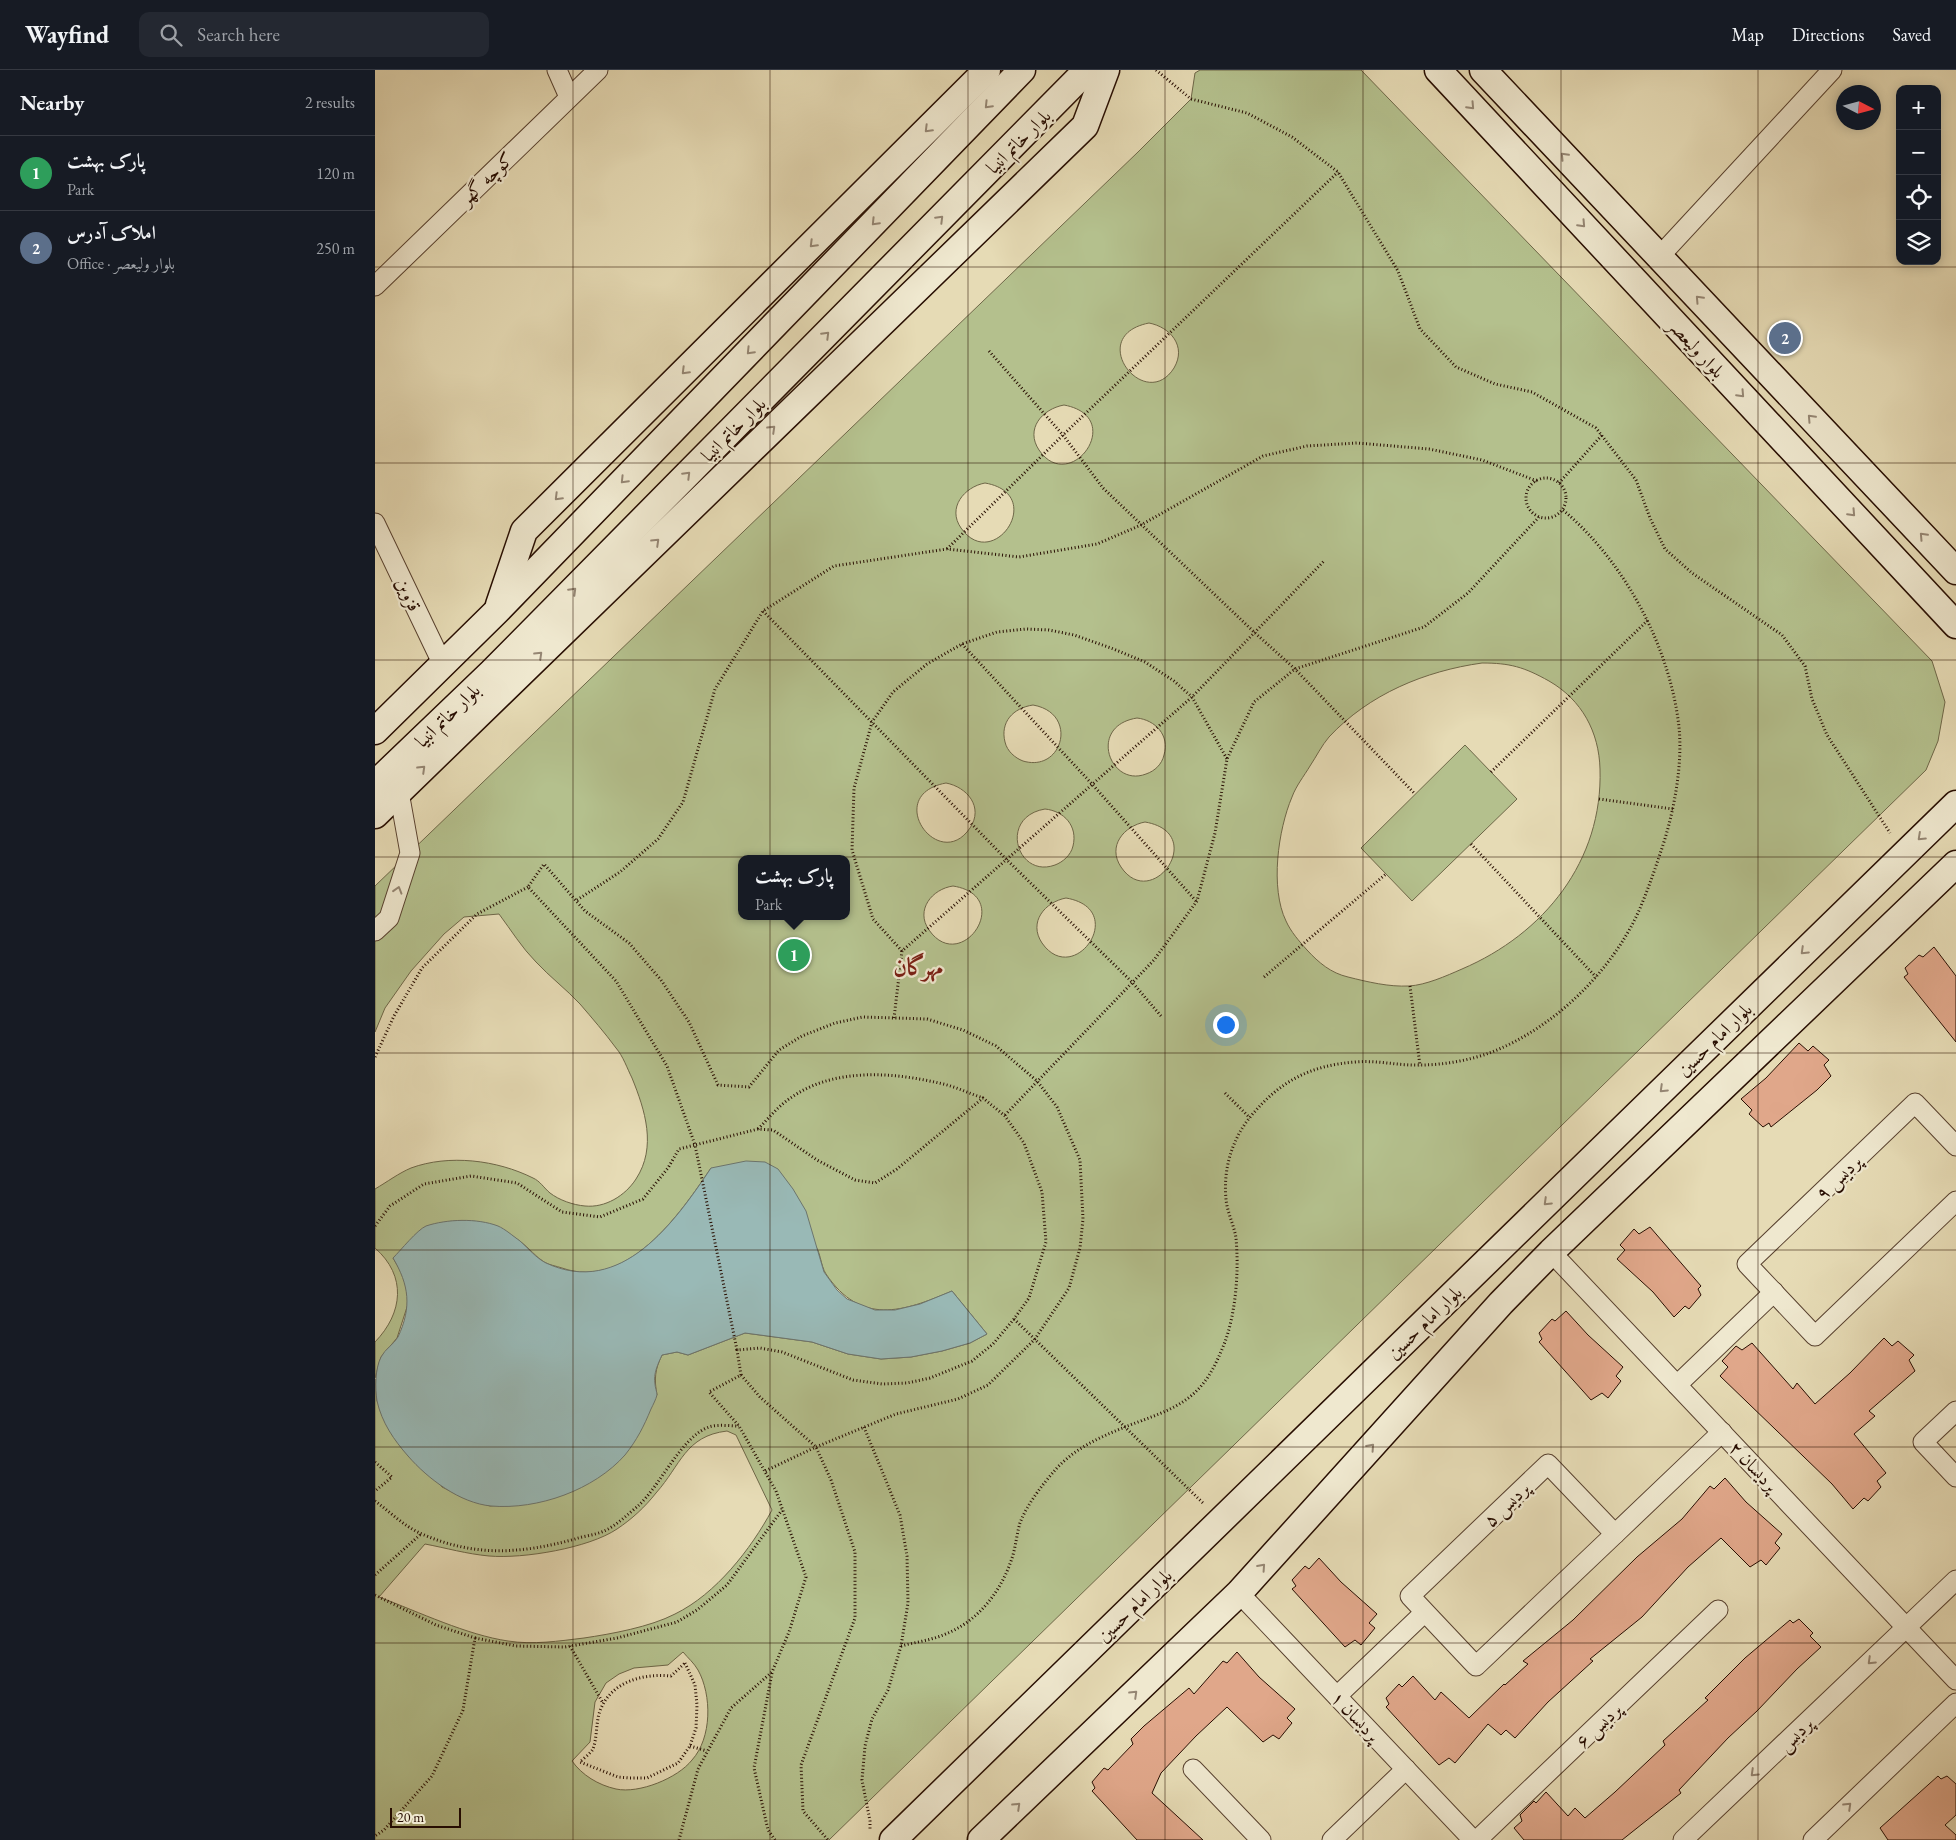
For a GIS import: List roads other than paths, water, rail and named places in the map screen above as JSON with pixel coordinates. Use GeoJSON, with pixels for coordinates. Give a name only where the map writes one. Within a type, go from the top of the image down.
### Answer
{"type":"FeatureCollection","features":[{"type":"Feature","properties":{"kind":"main road"},"geometry":{"type":"LineString","coordinates":[[497,611],[524,531],[987,70]]}},
{"type":"Feature","properties":{"kind":"main road","name":"بلوار خاتم انبیا"},"geometry":{"type":"LineString","coordinates":[[375,731],[497,611],[1022,70]]}},
{"type":"Feature","properties":{"kind":"main road","name":"بلوار خاتم انبیا"},"geometry":{"type":"LineString","coordinates":[[387,788],[492,672],[1087,70]]}},
{"type":"Feature","properties":{"kind":"main road"},"geometry":{"type":"LineString","coordinates":[[375,815],[387,788],[1085,126],[1106,70]]}},
{"type":"Feature","properties":{"kind":"main road","name":"بلوار ولیعصر"},"geometry":{"type":"LineString","coordinates":[[1438,70],[1956,625]]}},
{"type":"Feature","properties":{"kind":"main road","name":"بلوار ولیعصر"},"geometry":{"type":"LineString","coordinates":[[1483,70],[1956,571]]}},
{"type":"Feature","properties":{"kind":"main road"},"geometry":{"type":"LineString","coordinates":[[775,325],[805,356]]}},
{"type":"Feature","properties":{"kind":"main road"},"geometry":{"type":"LineString","coordinates":[[375,712],[415,692]]}},
{"type":"Feature","properties":{"kind":"main road","name":"بلوار امام حسین"},"geometry":{"type":"LineString","coordinates":[[882,1835],[1221,1520],[1956,804]]}},
{"type":"Feature","properties":{"kind":"main road"},"geometry":{"type":"LineString","coordinates":[[981,1840],[1239,1593],[1501,1302],[1956,864]]}},
{"type":"Feature","properties":{"kind":"main road"},"geometry":{"type":"LineString","coordinates":[[1469,1278],[1501,1302]]}},
{"type":"Feature","properties":{"kind":"street"},"geometry":{"type":"LineString","coordinates":[[557,70],[569,97]]}},
{"type":"Feature","properties":{"kind":"street","name":"کوچه گهر"},"geometry":{"type":"LineString","coordinates":[[375,286],[598,70]]}},
{"type":"Feature","properties":{"kind":"street"},"geometry":{"type":"LineString","coordinates":[[1659,256],[1832,70]]}},
{"type":"Feature","properties":{"kind":"street","name":"قزوین"},"geometry":{"type":"LineString","coordinates":[[375,523],[443,665]]}},
{"type":"Feature","properties":{"kind":"street"},"geometry":{"type":"LineString","coordinates":[[375,931],[389,918],[409,853],[387,788]]}},
{"type":"Feature","properties":{"kind":"street","name":"پردیس ۹"},"geometry":{"type":"LineString","coordinates":[[1956,1146],[1915,1104],[1747,1264],[1815,1336],[1956,1201]]}},
{"type":"Feature","properties":{"kind":"street","name":"پردیسان ۲"},"geometry":{"type":"LineString","coordinates":[[1551,1252],[1956,1680]]}},
{"type":"Feature","properties":{"kind":"street"},"geometry":{"type":"LineString","coordinates":[[1677,1385],[1774,1292]]}},
{"type":"Feature","properties":{"kind":"street"},"geometry":{"type":"LineString","coordinates":[[1956,1411],[1923,1442],[1956,1477]]}},
{"type":"Feature","properties":{"kind":"street","name":"پردیس ۵"},"geometry":{"type":"LineString","coordinates":[[1615,1534],[1548,1464],[1410,1596],[1476,1666],[1615,1534],[1722,1432]]}},
{"type":"Feature","properties":{"kind":"street","name":"پردیس"},"geometry":{"type":"LineString","coordinates":[[1683,1840],[1956,1580]]}},
{"type":"Feature","properties":{"kind":"street","name":"پردیسان ۱"},"geometry":{"type":"LineString","coordinates":[[1239,1593],[1473,1840]]}},
{"type":"Feature","properties":{"kind":"street","name":"پردیس ۶"},"geometry":{"type":"LineString","coordinates":[[1477,1840],[1718,1610]]}},
{"type":"Feature","properties":{"kind":"street"},"geometry":{"type":"LineString","coordinates":[[1337,1696],[1425,1612]]}},
{"type":"Feature","properties":{"kind":"street"},"geometry":{"type":"LineString","coordinates":[[1813,1840],[1956,1703]]}},
{"type":"Feature","properties":{"kind":"street"},"geometry":{"type":"LineString","coordinates":[[1193,1769],[1261,1840]]}},
{"type":"Feature","properties":{"kind":"street"},"geometry":{"type":"LineString","coordinates":[[1332,1840],[1406,1770]]}},
{"type":"Feature","properties":{"kind":"water"},"geometry":{"type":"Polygon","coordinates":[[[746,1161],[765,1162],[778,1169],[793,1189],[806,1211],[824,1272],[837,1290],[847,1299],[875,1310],[895,1310],[920,1304],[952,1291],[987,1334],[970,1343],[942,1351],[911,1357],[881,1359],[848,1354],[812,1342],[745,1333],[688,1355],[677,1352],[662,1355],[656,1369],[656,1398],[640,1433],[625,1455],[598,1478],[581,1488],[546,1501],[509,1506],[479,1504],[456,1495],[416,1465],[385,1424],[377,1401],[376,1390],[376,1379],[381,1357],[398,1337],[405,1316],[407,1296],[403,1278],[393,1258],[409,1240],[426,1226],[434,1224],[452,1221],[490,1223],[498,1226],[520,1241],[546,1263],[573,1271],[598,1271],[622,1263],[643,1249],[663,1231],[681,1211],[711,1168],[746,1161]]]}},
{"type":"Feature","properties":{"kind":"place","name":"املاک آدرس"},"geometry":{"type":"Point","coordinates":[1785,338]}},
{"type":"Feature","properties":{"kind":"place","name":"پارک بهشت"},"geometry":{"type":"Point","coordinates":[794,955]}},
{"type":"Feature","properties":{"kind":"district","name":"مهرگان"},"geometry":{"type":"Point","coordinates":[918,967]}}]}
